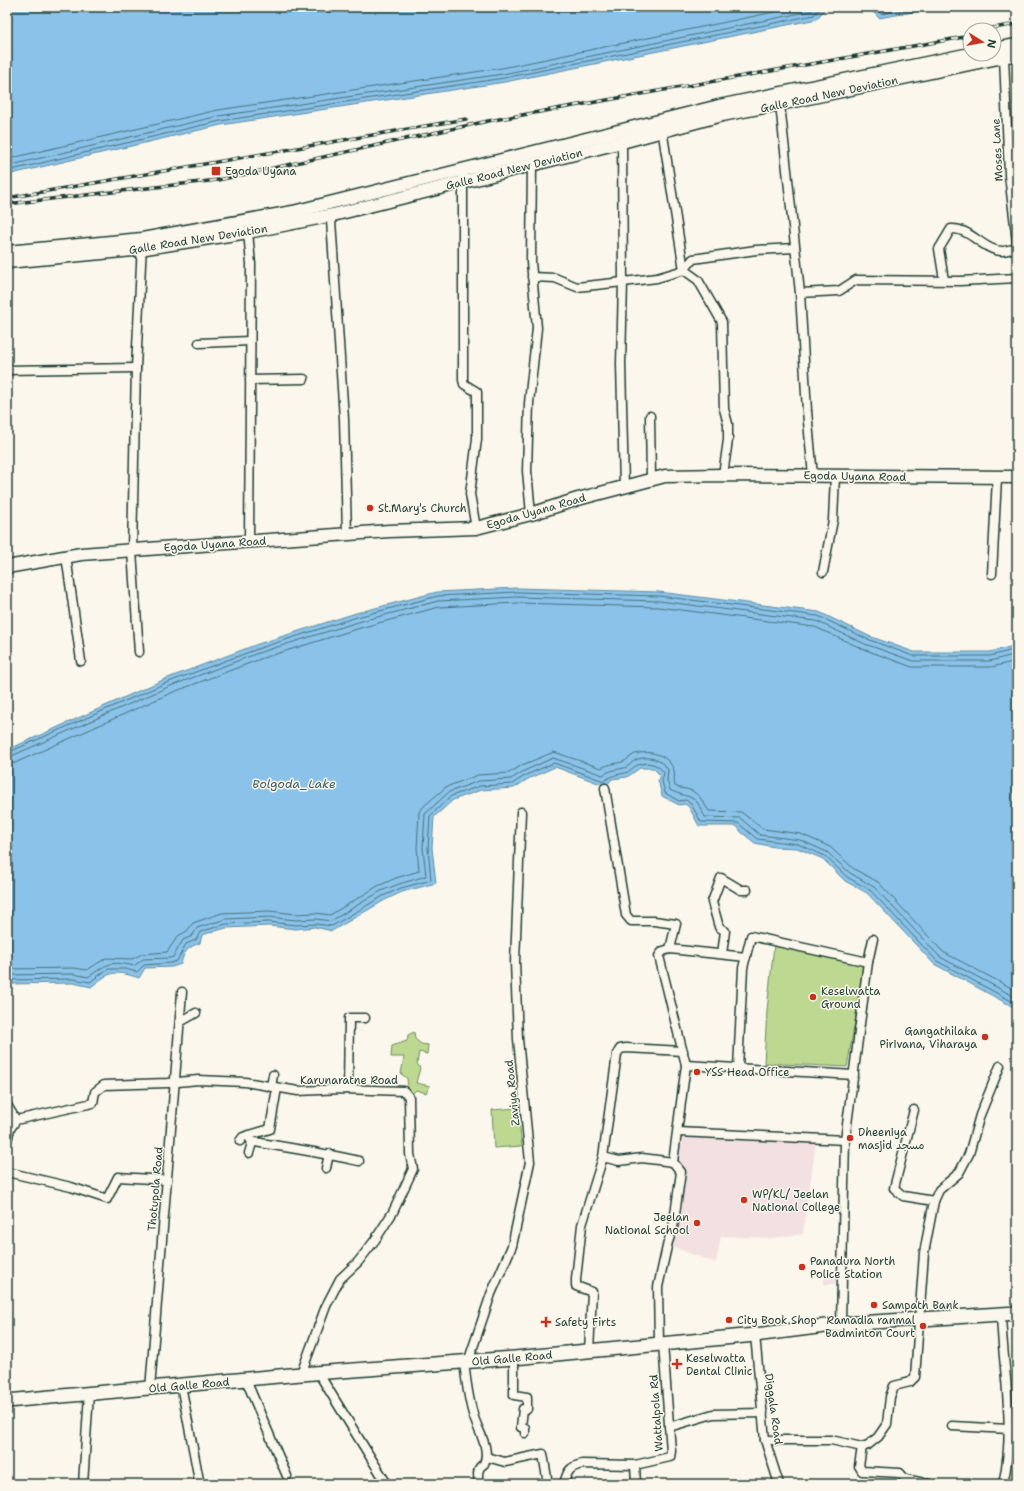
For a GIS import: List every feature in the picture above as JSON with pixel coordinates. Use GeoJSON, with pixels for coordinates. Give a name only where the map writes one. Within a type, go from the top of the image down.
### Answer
{"type":"FeatureCollection","features":[{"type":"Feature","properties":{"kind":"highway","name":"Old Galle Road"},"geometry":{"type":"LineString","coordinates":[[7,1401],[301,1374],[318,1374],[590,1351],[755,1335],[841,1324],[1017,1313]]}},
{"type":"Feature","properties":{"kind":"main road"},"geometry":{"type":"LineString","coordinates":[[1002,47],[1017,45]]}},
{"type":"Feature","properties":{"kind":"main road","name":"Galle Road New Deviation"},"geometry":{"type":"LineString","coordinates":[[7,262],[142,243],[248,232],[333,215],[463,176],[664,125],[780,104],[1017,54]]}},
{"type":"Feature","properties":{"kind":"main road","name":"Galle Road New Deviation"},"geometry":{"type":"LineString","coordinates":[[7,252],[142,243],[463,176],[532,164],[622,142],[664,125],[719,106],[962,56]]}},
{"type":"Feature","properties":{"kind":"main road","name":"Egoda Uyana Road"},"geometry":{"type":"LineString","coordinates":[[7,567],[66,556],[347,534],[476,528],[531,514],[651,478],[665,476],[1017,477]]}},
{"type":"Feature","properties":{"kind":"street","name":"Moses Lane"},"geometry":{"type":"LineString","coordinates":[[1004,57],[1009,175],[1017,242]]}},
{"type":"Feature","properties":{"kind":"street"},"geometry":{"type":"LineString","coordinates":[[780,104],[800,293],[807,411],[814,476]]}},
{"type":"Feature","properties":{"kind":"street"},"geometry":{"type":"LineString","coordinates":[[664,125],[663,135],[684,270],[698,280],[722,322],[724,409],[728,424],[728,440],[723,475]]}},
{"type":"Feature","properties":{"kind":"street"},"geometry":{"type":"LineString","coordinates":[[622,142],[624,282],[621,364],[624,487]]}},
{"type":"Feature","properties":{"kind":"street"},"geometry":{"type":"LineString","coordinates":[[531,514],[527,471],[529,403],[537,328],[532,277],[532,164]]}},
{"type":"Feature","properties":{"kind":"street"},"geometry":{"type":"LineString","coordinates":[[463,176],[463,380],[464,384],[477,392],[477,439],[470,494],[476,528]]}},
{"type":"Feature","properties":{"kind":"street"},"geometry":{"type":"LineString","coordinates":[[333,215],[331,220],[344,419],[347,534]]}},
{"type":"Feature","properties":{"kind":"street"},"geometry":{"type":"LineString","coordinates":[[944,280],[939,249],[951,229],[957,228],[964,231],[973,238],[1001,251],[1017,248]]}},
{"type":"Feature","properties":{"kind":"street"},"geometry":{"type":"LineString","coordinates":[[248,232],[251,264],[249,542]]}},
{"type":"Feature","properties":{"kind":"street"},"geometry":{"type":"LineString","coordinates":[[139,652],[132,551],[136,368],[142,243]]}},
{"type":"Feature","properties":{"kind":"street"},"geometry":{"type":"LineString","coordinates":[[532,277],[555,278],[577,287],[624,282],[656,278],[684,270],[693,259],[756,250],[795,248]]}},
{"type":"Feature","properties":{"kind":"street"},"geometry":{"type":"LineString","coordinates":[[800,293],[839,291],[856,280],[1017,278]]}},
{"type":"Feature","properties":{"kind":"street"},"geometry":{"type":"LineString","coordinates":[[199,343],[250,340]]}},
{"type":"Feature","properties":{"kind":"street"},"geometry":{"type":"LineString","coordinates":[[7,364],[7,370],[136,368]]}},
{"type":"Feature","properties":{"kind":"street"},"geometry":{"type":"LineString","coordinates":[[250,380],[304,379]]}},
{"type":"Feature","properties":{"kind":"street"},"geometry":{"type":"LineString","coordinates":[[650,416],[651,478]]}},
{"type":"Feature","properties":{"kind":"street"},"geometry":{"type":"LineString","coordinates":[[823,572],[833,520],[835,476]]}},
{"type":"Feature","properties":{"kind":"street"},"geometry":{"type":"LineString","coordinates":[[992,574],[997,478]]}},
{"type":"Feature","properties":{"kind":"street"},"geometry":{"type":"LineString","coordinates":[[66,556],[81,661]]}},
{"type":"Feature","properties":{"kind":"street"},"geometry":{"type":"LineString","coordinates":[[605,788],[626,915],[631,920],[676,924],[670,949]]}},
{"type":"Feature","properties":{"kind":"street","name":"Zaviya Road"},"geometry":{"type":"LineString","coordinates":[[466,1362],[490,1294],[512,1246],[530,1162],[518,1039],[515,962],[521,812]]}},
{"type":"Feature","properties":{"kind":"street"},"geometry":{"type":"LineString","coordinates":[[722,954],[725,931],[718,927],[712,902],[721,878],[741,890],[747,890]]}},
{"type":"Feature","properties":{"kind":"street"},"geometry":{"type":"LineString","coordinates":[[738,1068],[743,968],[751,936],[868,962]]}},
{"type":"Feature","properties":{"kind":"street"},"geometry":{"type":"LineString","coordinates":[[841,1324],[844,1140],[854,1075],[868,962],[873,939]]}},
{"type":"Feature","properties":{"kind":"street"},"geometry":{"type":"LineString","coordinates":[[603,1157],[619,1161],[642,1158],[673,1162],[686,1064],[659,956],[663,951],[670,949],[746,957]]}},
{"type":"Feature","properties":{"kind":"street","name":"Thotupola Road"},"geometry":{"type":"LineString","coordinates":[[150,1389],[182,992]]}},
{"type":"Feature","properties":{"kind":"street"},"geometry":{"type":"LineString","coordinates":[[180,1022],[196,1013]]}},
{"type":"Feature","properties":{"kind":"street"},"geometry":{"type":"LineString","coordinates":[[348,1089],[349,1018],[365,1018]]}},
{"type":"Feature","properties":{"kind":"street"},"geometry":{"type":"LineString","coordinates":[[590,1351],[592,1292],[576,1286],[576,1280],[582,1225],[603,1157],[617,1054],[620,1049],[683,1052]]}},
{"type":"Feature","properties":{"kind":"street"},"geometry":{"type":"LineString","coordinates":[[686,1064],[854,1075]]}},
{"type":"Feature","properties":{"kind":"street"},"geometry":{"type":"LineString","coordinates":[[765,1440],[831,1440],[862,1447],[868,1445],[878,1437],[887,1424],[890,1397],[894,1386],[910,1382],[915,1377],[918,1319],[924,1253],[934,1201],[939,1190],[959,1173],[969,1154],[980,1115],[1000,1066]]}},
{"type":"Feature","properties":{"kind":"street"},"geometry":{"type":"LineString","coordinates":[[240,1140],[250,1139],[270,1129],[274,1088],[273,1075]]}},
{"type":"Feature","properties":{"kind":"street","name":"Karunaratne Road"},"geometry":{"type":"LineString","coordinates":[[16,1120],[93,1103],[95,1092],[104,1085],[198,1080],[245,1082],[298,1091],[348,1089],[404,1090],[409,1096],[410,1154],[412,1169],[393,1212],[376,1240],[358,1262],[340,1279],[326,1306],[301,1374]]}},
{"type":"Feature","properties":{"kind":"street"},"geometry":{"type":"LineString","coordinates":[[7,1105],[16,1120],[10,1129],[7,1141]]}},
{"type":"Feature","properties":{"kind":"street"},"geometry":{"type":"LineString","coordinates":[[914,1110],[894,1188],[903,1196],[934,1201]]}},
{"type":"Feature","properties":{"kind":"street"},"geometry":{"type":"LineString","coordinates":[[678,1132],[844,1140]]}},
{"type":"Feature","properties":{"kind":"street"},"geometry":{"type":"LineString","coordinates":[[249,1153],[250,1139]]}},
{"type":"Feature","properties":{"kind":"street"},"geometry":{"type":"LineString","coordinates":[[250,1139],[255,1142],[329,1154],[359,1161]]}},
{"type":"Feature","properties":{"kind":"street"},"geometry":{"type":"LineString","coordinates":[[326,1168],[329,1154]]}},
{"type":"Feature","properties":{"kind":"street","name":"Wattalpola Rd"},"geometry":{"type":"LineString","coordinates":[[564,1484],[568,1470],[574,1466],[582,1464],[635,1465],[670,1457],[671,1451],[661,1344],[658,1287],[668,1242],[673,1228],[681,1172],[673,1162]]}},
{"type":"Feature","properties":{"kind":"street"},"geometry":{"type":"LineString","coordinates":[[7,1172],[71,1187],[108,1199],[118,1177],[167,1180]]}},
{"type":"Feature","properties":{"kind":"street"},"geometry":{"type":"LineString","coordinates":[[1000,1314],[1009,1409],[1008,1458],[1003,1484]]}},
{"type":"Feature","properties":{"kind":"street","name":"Diggala Road"},"geometry":{"type":"LineString","coordinates":[[755,1335],[765,1440],[779,1484]]}},
{"type":"Feature","properties":{"kind":"street"},"geometry":{"type":"LineString","coordinates":[[514,1358],[514,1395],[527,1398],[527,1410],[523,1409],[521,1414],[521,1426],[524,1428],[525,1433]]}},
{"type":"Feature","properties":{"kind":"street"},"geometry":{"type":"LineString","coordinates":[[466,1362],[467,1389],[486,1458],[484,1464],[478,1470],[479,1484]]}},
{"type":"Feature","properties":{"kind":"street"},"geometry":{"type":"LineString","coordinates":[[318,1374],[387,1484]]}},
{"type":"Feature","properties":{"kind":"street"},"geometry":{"type":"LineString","coordinates":[[246,1380],[287,1476]]}},
{"type":"Feature","properties":{"kind":"street"},"geometry":{"type":"LineString","coordinates":[[181,1385],[199,1480],[196,1484]]}},
{"type":"Feature","properties":{"kind":"street"},"geometry":{"type":"LineString","coordinates":[[83,1484],[88,1394]]}},
{"type":"Feature","properties":{"kind":"street"},"geometry":{"type":"LineString","coordinates":[[669,1427],[712,1414],[763,1413]]}},
{"type":"Feature","properties":{"kind":"street"},"geometry":{"type":"LineString","coordinates":[[952,1426],[1009,1429]]}},
{"type":"Feature","properties":{"kind":"street"},"geometry":{"type":"LineString","coordinates":[[862,1447],[859,1466],[862,1471],[900,1473],[905,1479],[929,1484]]}},
{"type":"Feature","properties":{"kind":"street"},"geometry":{"type":"LineString","coordinates":[[486,1458],[505,1462],[543,1454],[548,1484]]}},
{"type":"Feature","properties":{"kind":"street"},"geometry":{"type":"LineString","coordinates":[[635,1465],[636,1484]]}},
{"type":"Feature","properties":{"kind":"shaded area","name":"WP/KL/ Jeelan National College"},"geometry":{"type":"Polygon","coordinates":[[[683,1135],[816,1142],[803,1234],[771,1238],[721,1236],[716,1263],[670,1246],[683,1172],[679,1159],[683,1135]]]}},
{"type":"Feature","properties":{"kind":"shaded area"},"geometry":{"type":"Polygon","coordinates":[[[825,1270],[836,1270],[835,1284],[824,1284],[825,1270]]]}},
{"type":"Feature","properties":{"kind":"green space","name":"Keselwatta Ground"},"geometry":{"type":"Polygon","coordinates":[[[774,945],[865,964],[847,1067],[764,1063],[767,1010],[774,945]]]}},
{"type":"Feature","properties":{"kind":"green space"},"geometry":{"type":"Polygon","coordinates":[[[414,1032],[415,1039],[421,1044],[428,1045],[427,1054],[419,1052],[417,1063],[420,1068],[416,1083],[430,1086],[426,1093],[416,1090],[411,1095],[408,1089],[407,1078],[401,1074],[404,1057],[391,1057],[392,1046],[407,1041],[408,1035],[414,1032]]]}},
{"type":"Feature","properties":{"kind":"green space"},"geometry":{"type":"Polygon","coordinates":[[[517,1108],[522,1146],[494,1148],[492,1110],[517,1108]]]}},
{"type":"Feature","properties":{"kind":"water"},"geometry":{"type":"Polygon","coordinates":[[[7,7],[826,7],[817,19],[505,82],[221,125],[7,175],[7,7]]]}},
{"type":"Feature","properties":{"kind":"water"},"geometry":{"type":"Polygon","coordinates":[[[868,7],[942,7],[879,18],[868,7]]]}},
{"type":"Feature","properties":{"kind":"water","name":"Bolgoda_Lake"},"geometry":{"type":"Polygon","coordinates":[[[517,588],[659,592],[819,612],[869,636],[914,652],[990,652],[1017,645],[1017,1009],[934,964],[867,893],[845,881],[823,859],[797,848],[774,847],[755,843],[741,832],[737,826],[699,826],[689,807],[685,804],[679,805],[662,796],[658,780],[660,775],[653,768],[640,768],[627,777],[612,779],[606,786],[555,767],[528,779],[514,788],[481,790],[453,800],[434,817],[432,848],[436,883],[402,892],[385,900],[332,931],[315,927],[296,929],[269,926],[226,928],[202,935],[200,943],[192,946],[185,953],[181,964],[172,967],[145,968],[139,978],[118,973],[108,975],[91,987],[73,983],[7,984],[7,750],[165,679],[258,644],[356,613],[437,592],[517,588]]]}},
{"type":"Feature","properties":{"kind":"railway"},"geometry":{"type":"LineString","coordinates":[[1002,26],[1017,24]]}},
{"type":"Feature","properties":{"kind":"railway"},"geometry":{"type":"LineString","coordinates":[[7,204],[218,180],[488,121],[962,37]]}},
{"type":"Feature","properties":{"kind":"railway"},"geometry":{"type":"LineString","coordinates":[[7,198],[466,119]]}},
{"type":"Feature","properties":{"kind":"place","name":"Egoda Uyana"},"geometry":{"type":"Point","coordinates":[216,171]}},
{"type":"Feature","properties":{"kind":"place","name":"St.Mary's Church"},"geometry":{"type":"Point","coordinates":[370,508]}},
{"type":"Feature","properties":{"kind":"place","name":"Keselwatta Ground"},"geometry":{"type":"Point","coordinates":[813,997]}},
{"type":"Feature","properties":{"kind":"place","name":"Gangathilaka Pirivana, Viharaya"},"geometry":{"type":"Point","coordinates":[985,1037]}},
{"type":"Feature","properties":{"kind":"place","name":"YSS Head Office"},"geometry":{"type":"Point","coordinates":[697,1072]}},
{"type":"Feature","properties":{"kind":"place","name":"Dheeniya masjid مسجد"},"geometry":{"type":"Point","coordinates":[850,1138]}},
{"type":"Feature","properties":{"kind":"place","name":"WP/KL/ Jeelan National College"},"geometry":{"type":"Point","coordinates":[744,1200]}},
{"type":"Feature","properties":{"kind":"place","name":"Jeelan National School"},"geometry":{"type":"Point","coordinates":[697,1223]}},
{"type":"Feature","properties":{"kind":"place","name":"Panadura North Police Station"},"geometry":{"type":"Point","coordinates":[802,1267]}},
{"type":"Feature","properties":{"kind":"place","name":"Sampath Bank"},"geometry":{"type":"Point","coordinates":[874,1305]}},
{"type":"Feature","properties":{"kind":"place","name":"City Book Shop"},"geometry":{"type":"Point","coordinates":[729,1320]}},
{"type":"Feature","properties":{"kind":"place","name":"Safety Firts"},"geometry":{"type":"Point","coordinates":[546,1322]}},
{"type":"Feature","properties":{"kind":"place","name":"Ramadia ranmal Badminton Court"},"geometry":{"type":"Point","coordinates":[923,1326]}},
{"type":"Feature","properties":{"kind":"place","name":"Keselwatta Dental Clinic"},"geometry":{"type":"Point","coordinates":[677,1364]}}]}
